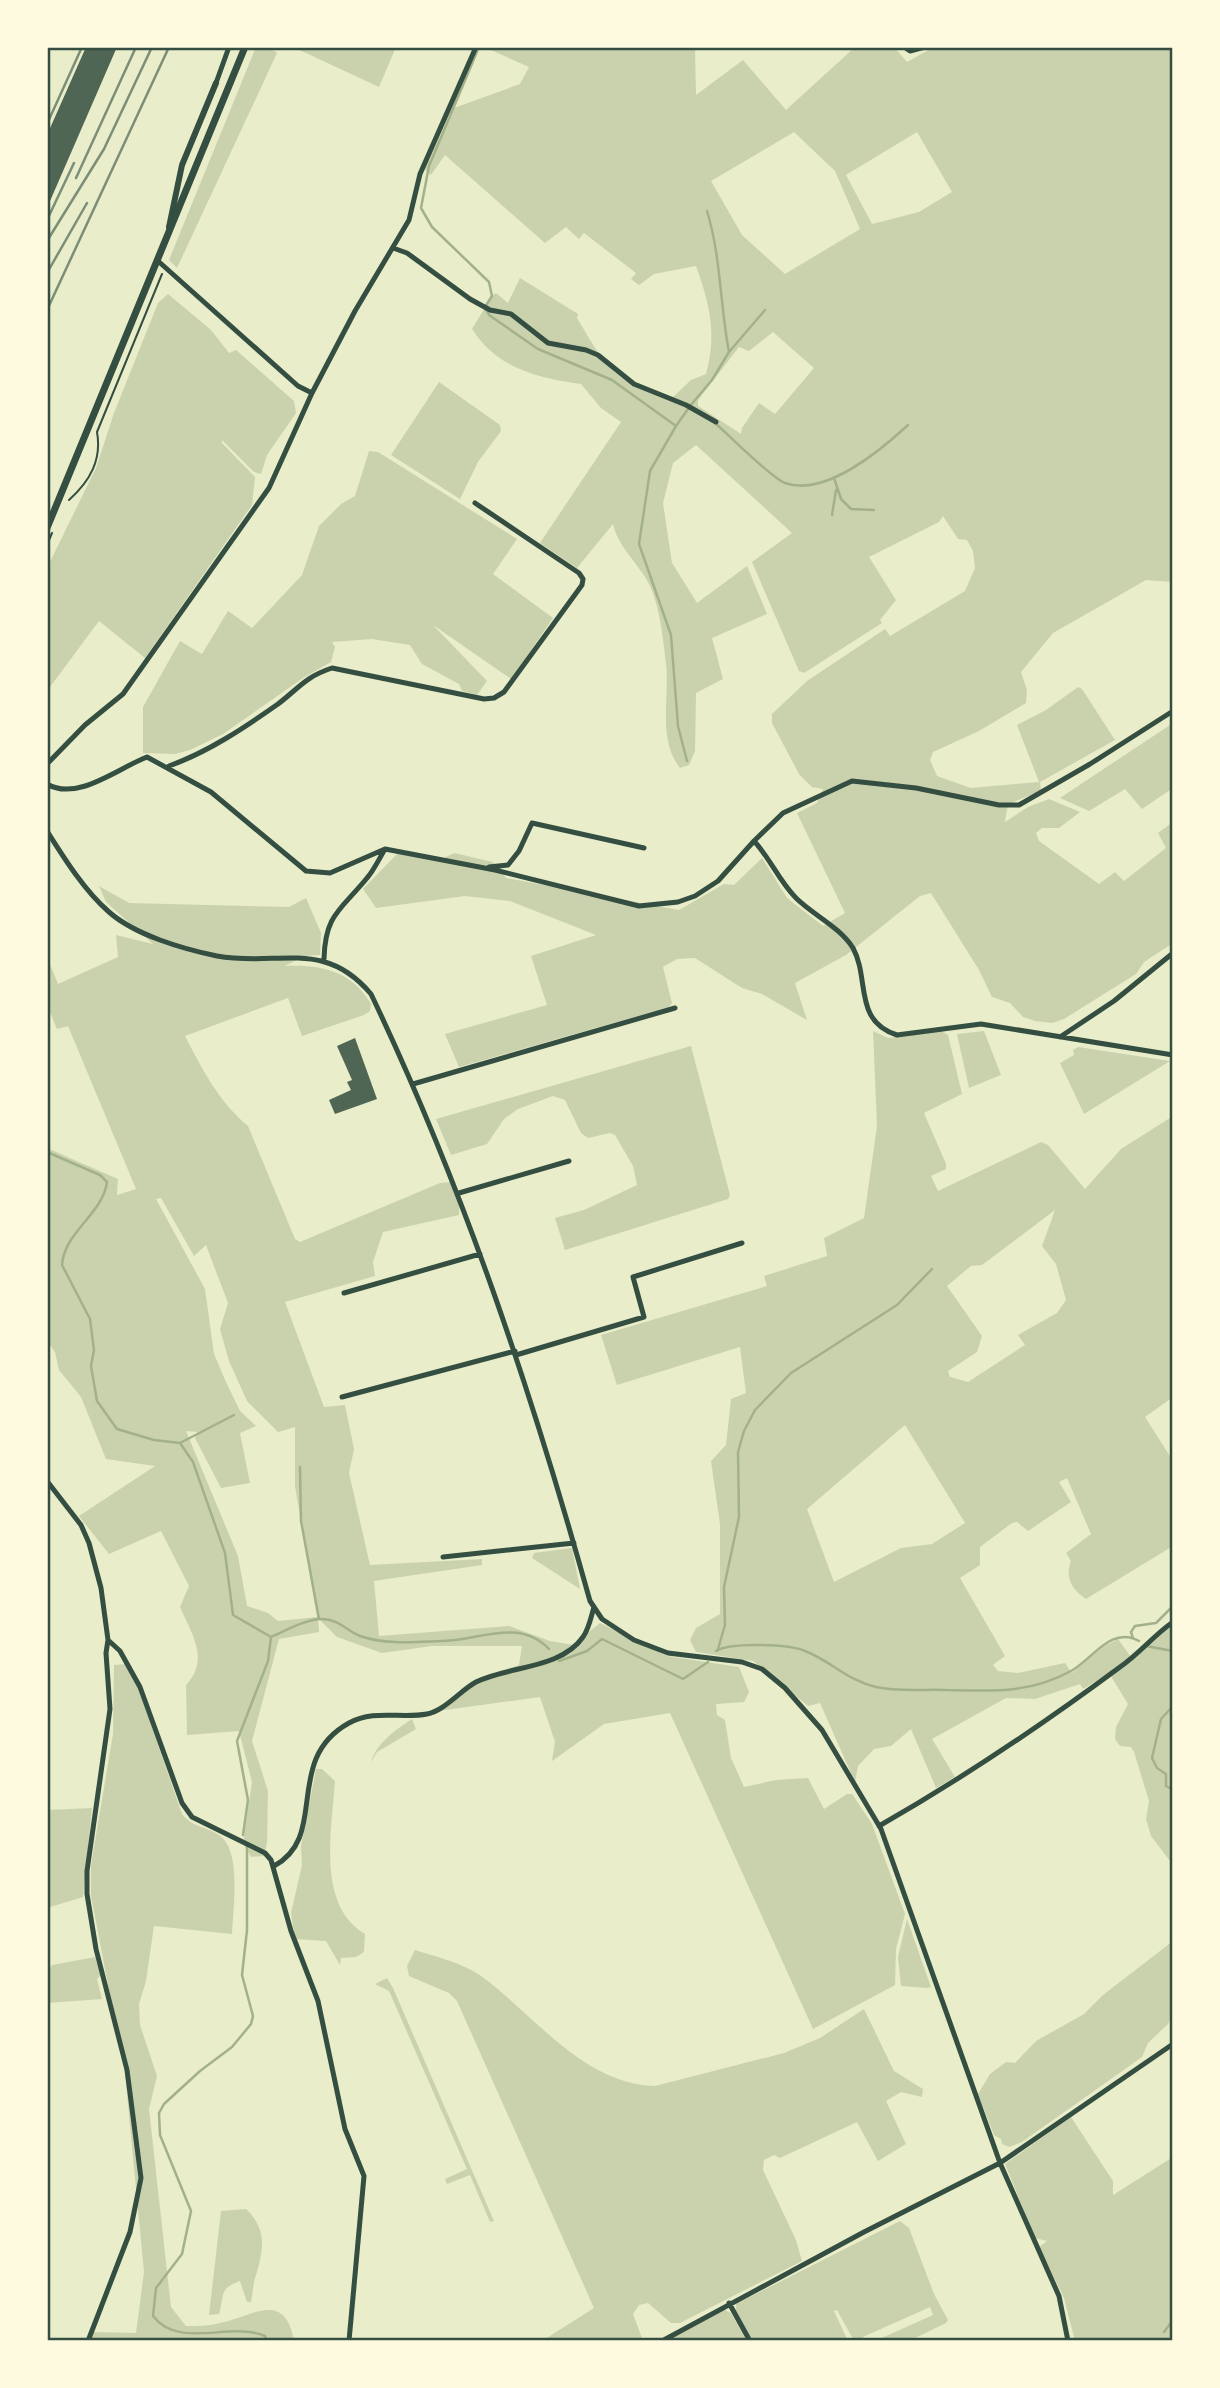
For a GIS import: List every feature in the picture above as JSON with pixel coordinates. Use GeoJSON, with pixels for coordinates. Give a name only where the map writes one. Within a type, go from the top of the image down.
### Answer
{"type":"FeatureCollection","features":[{"type":"Feature","properties":{"kind":"main road"},"geometry":{"type":"LineString","coordinates":[[47,528],[162,264],[168,236],[245,47]]}},
{"type":"Feature","properties":{"kind":"street"},"geometry":{"type":"LineString","coordinates":[[168,236],[181,165],[229,47]]}},
{"type":"Feature","properties":{"kind":"street"},"geometry":{"type":"LineString","coordinates":[[47,764],[85,726],[123,694],[269,488],[312,393],[355,311],[410,220],[420,174],[475,47]]}},
{"type":"Feature","properties":{"kind":"street"},"geometry":{"type":"LineString","coordinates":[[904,47],[910,51],[925,47]]}},
{"type":"Feature","properties":{"kind":"street"},"geometry":{"type":"LineString","coordinates":[[393,248],[407,253],[481,306],[511,314],[548,343],[597,355],[634,384],[686,405],[716,422]]}},
{"type":"Feature","properties":{"kind":"street"},"geometry":{"type":"LineString","coordinates":[[162,264],[298,386],[312,393]]}},
{"type":"Feature","properties":{"kind":"street"},"geometry":{"type":"LineString","coordinates":[[169,766],[196,756],[280,702],[311,675],[332,668],[484,699],[494,698],[504,692],[582,585],[583,579],[579,573],[475,502]]}},
{"type":"Feature","properties":{"kind":"street"},"geometry":{"type":"LineString","coordinates":[[47,784],[57,790],[85,788],[122,766],[147,757],[169,766],[211,792],[306,871],[330,873],[385,849],[486,868],[639,906],[678,902],[695,896],[718,881],[783,813],[852,780],[916,788],[999,805],[1018,805],[1051,788],[1173,711]]}},
{"type":"Feature","properties":{"kind":"street"},"geometry":{"type":"LineString","coordinates":[[486,868],[508,865],[519,851],[532,822],[644,848]]}},
{"type":"Feature","properties":{"kind":"street"},"geometry":{"type":"LineString","coordinates":[[47,831],[63,857],[110,913],[158,940],[219,956],[324,959],[357,977],[371,994],[413,1084],[458,1193],[516,1353],[594,1607],[602,1619],[634,1640],[668,1653],[742,1662],[762,1669],[785,1688],[822,1730],[879,1826],[1000,2163],[1059,2296],[1068,2341]]}},
{"type":"Feature","properties":{"kind":"street"},"geometry":{"type":"LineString","coordinates":[[754,841],[795,897],[839,933],[854,950],[873,1022],[884,1031],[897,1035],[981,1024],[1173,1055]]}},
{"type":"Feature","properties":{"kind":"street"},"geometry":{"type":"LineString","coordinates":[[324,959],[328,923],[341,904],[368,878],[385,849]]}},
{"type":"Feature","properties":{"kind":"street"},"geometry":{"type":"LineString","coordinates":[[1060,1037],[1114,1000],[1173,953]]}},
{"type":"Feature","properties":{"kind":"street"},"geometry":{"type":"LineString","coordinates":[[413,1084],[675,1008]]}},
{"type":"Feature","properties":{"kind":"street"},"geometry":{"type":"LineString","coordinates":[[458,1193],[569,1161]]}},
{"type":"Feature","properties":{"kind":"street"},"geometry":{"type":"LineString","coordinates":[[342,1397],[516,1353],[643,1317],[633,1277],[742,1243]]}},
{"type":"Feature","properties":{"kind":"street"},"geometry":{"type":"LineString","coordinates":[[344,1293],[480,1254]]}},
{"type":"Feature","properties":{"kind":"street"},"geometry":{"type":"LineString","coordinates":[[47,1481],[81,1525],[89,1543],[101,1588],[108,1640],[106,1653],[110,1709],[87,1871],[87,1894],[96,1949],[127,2070],[141,2178],[130,2232],[88,2341]]}},
{"type":"Feature","properties":{"kind":"street"},"geometry":{"type":"LineString","coordinates":[[443,1557],[574,1543]]}},
{"type":"Feature","properties":{"kind":"street"},"geometry":{"type":"LineString","coordinates":[[274,1866],[287,1859],[300,1842],[306,1785],[319,1751],[349,1723],[377,1714],[429,1714],[480,1680],[551,1658],[575,1646],[585,1635],[594,1607]]}},
{"type":"Feature","properties":{"kind":"street"},"geometry":{"type":"LineString","coordinates":[[879,1826],[966,1776],[1064,1709],[1126,1663],[1173,1622]]}},
{"type":"Feature","properties":{"kind":"street"},"geometry":{"type":"LineString","coordinates":[[108,1640],[120,1651],[140,1687],[173,1782],[192,1817],[265,1853],[274,1866],[291,1931],[318,2001],[345,2129],[364,2176],[349,2341]]}},
{"type":"Feature","properties":{"kind":"street"},"geometry":{"type":"LineString","coordinates":[[662,2341],[729,2303],[1000,2163],[1173,2044]]}},
{"type":"Feature","properties":{"kind":"street"},"geometry":{"type":"LineString","coordinates":[[729,2303],[750,2341]]}},
{"type":"Feature","properties":{"kind":"path"},"geometry":{"type":"LineString","coordinates":[[68,500],[84,486],[100,451],[96,432],[162,264]]}},
{"type":"Feature","properties":{"kind":"green space"},"geometry":{"type":"Polygon","coordinates":[[[256,47],[269,47],[277,53],[177,268],[169,260],[256,47]]]}},
{"type":"Feature","properties":{"kind":"green space"},"geometry":{"type":"Polygon","coordinates":[[[293,47],[396,47],[379,87],[293,47]]]}},
{"type":"Feature","properties":{"kind":"green space"},"geometry":{"type":"Polygon","coordinates":[[[484,47],[695,47],[696,95],[743,60],[786,110],[855,47],[894,47],[907,62],[934,47],[1173,47],[1173,582],[1146,580],[1053,633],[1021,672],[1027,690],[1026,703],[979,731],[933,752],[930,760],[937,776],[971,788],[1039,782],[1017,725],[1046,710],[1078,687],[1082,689],[1115,740],[1040,782],[1041,791],[1008,804],[1005,822],[1028,807],[1049,799],[1080,812],[1059,828],[1042,828],[1036,833],[1039,841],[1099,884],[1115,872],[1124,881],[1166,848],[1158,833],[1173,822],[1173,943],[1144,962],[1136,974],[1064,1019],[1052,1023],[1035,1021],[1023,1017],[1010,1003],[992,997],[979,970],[931,893],[920,896],[846,955],[795,983],[807,1020],[762,994],[742,988],[695,958],[677,959],[663,967],[672,1003],[669,1007],[459,1067],[445,1034],[547,1005],[531,956],[596,935],[510,901],[465,896],[376,908],[363,889],[398,853],[442,859],[454,853],[493,862],[506,878],[679,910],[724,884],[734,885],[762,858],[787,898],[823,926],[845,913],[797,813],[817,803],[823,789],[812,787],[799,774],[772,723],[772,714],[807,681],[885,629],[890,636],[965,591],[975,568],[973,551],[967,540],[958,539],[943,516],[939,522],[869,557],[896,600],[880,620],[882,623],[804,673],[799,671],[752,562],[792,533],[696,445],[673,463],[663,503],[672,563],[697,603],[747,566],[767,614],[712,638],[723,679],[696,693],[695,751],[689,765],[680,768],[673,756],[667,731],[666,663],[656,602],[649,584],[619,541],[613,524],[577,568],[540,543],[621,422],[601,408],[581,384],[519,369],[493,353],[472,329],[496,293],[508,303],[520,278],[578,314],[577,318],[605,362],[623,379],[671,399],[691,380],[706,374],[711,346],[708,307],[696,266],[654,274],[639,285],[631,279],[636,273],[584,233],[579,239],[566,227],[545,243],[445,155],[431,175],[424,169],[454,108],[520,84],[529,67],[484,47]],[[794,132],[711,181],[742,235],[785,274],[860,229],[835,171],[794,132]],[[917,132],[846,175],[872,224],[919,212],[952,192],[917,132]],[[773,332],[749,351],[739,347],[698,400],[698,406],[741,434],[742,428],[759,403],[775,414],[814,368],[773,332]]]}},
{"type":"Feature","properties":{"kind":"green space"},"geometry":{"type":"Polygon","coordinates":[[[168,294],[211,330],[229,353],[236,350],[294,401],[296,413],[267,455],[261,474],[254,472],[222,440],[255,477],[252,505],[145,658],[99,621],[47,691],[47,568],[96,468],[114,413],[158,303],[168,294]]]}},
{"type":"Feature","properties":{"kind":"green space"},"geometry":{"type":"Polygon","coordinates":[[[439,382],[500,425],[501,431],[478,462],[460,499],[391,455],[439,382]]]}},
{"type":"Feature","properties":{"kind":"green space"},"geometry":{"type":"Polygon","coordinates":[[[369,451],[378,452],[517,539],[493,574],[553,618],[511,679],[433,625],[487,681],[477,695],[462,691],[459,684],[422,664],[410,645],[372,639],[332,642],[335,647],[331,662],[303,678],[223,734],[175,754],[143,753],[143,707],[180,641],[202,654],[228,611],[252,628],[302,575],[319,526],[341,504],[355,496],[369,451]]]}},
{"type":"Feature","properties":{"kind":"green space"},"geometry":{"type":"Polygon","coordinates":[[[1173,723],[1173,788],[1142,809],[1125,789],[1089,811],[1060,798],[1173,723]]]}},
{"type":"Feature","properties":{"kind":"green space"},"geometry":{"type":"Polygon","coordinates":[[[99,886],[129,903],[289,907],[306,898],[321,933],[320,955],[304,956],[285,966],[311,966],[334,972],[355,984],[371,1004],[370,1011],[364,1015],[302,1036],[288,998],[185,1036],[220,1096],[248,1126],[295,1239],[300,1242],[440,1183],[451,1182],[459,1204],[459,1215],[383,1232],[373,1262],[375,1276],[285,1302],[324,1407],[345,1405],[354,1449],[349,1473],[370,1565],[482,1559],[482,1565],[374,1581],[379,1636],[509,1626],[550,1641],[573,1645],[600,1623],[667,1656],[739,1667],[749,1692],[744,1702],[716,1704],[717,1715],[725,1720],[731,1758],[744,1787],[776,1780],[808,1778],[824,1809],[847,1794],[852,1794],[872,1824],[905,1914],[896,1949],[895,1985],[813,2029],[670,1713],[604,1724],[552,1761],[555,1742],[540,1697],[438,1711],[479,1679],[519,1665],[522,1646],[432,1646],[382,1653],[337,1637],[318,1618],[319,1632],[279,1639],[252,1741],[268,1791],[267,1843],[264,1856],[251,1857],[243,1843],[252,1782],[239,1731],[187,1735],[186,1685],[197,1666],[198,1656],[180,1607],[189,1586],[161,1531],[109,1554],[79,1516],[155,1466],[106,1459],[81,1397],[59,1370],[55,1352],[47,1341],[47,1148],[118,1179],[117,1195],[136,1189],[68,1026],[57,1029],[47,1005],[47,957],[58,984],[118,957],[116,935],[153,944],[106,902],[99,886]],[[161,1198],[156,1199],[205,1289],[214,1354],[226,1382],[240,1411],[256,1426],[240,1433],[250,1483],[221,1488],[195,1438],[198,1432],[186,1431],[238,1556],[247,1606],[268,1613],[278,1621],[317,1617],[295,1486],[295,1427],[278,1432],[247,1401],[229,1361],[220,1329],[228,1303],[206,1245],[194,1256],[161,1198]]]}},
{"type":"Feature","properties":{"kind":"green space"},"geometry":{"type":"Polygon","coordinates":[[[873,1031],[888,1038],[941,1031],[948,1035],[962,1094],[924,1113],[946,1164],[946,1169],[931,1176],[938,1191],[1041,1142],[1048,1145],[1085,1189],[1121,1149],[1173,1116],[1173,1397],[1145,1417],[1173,1461],[1173,1546],[1086,1599],[1076,1591],[1071,1582],[1071,1561],[1066,1553],[1091,1534],[1067,1478],[1059,1482],[1071,1502],[1028,1531],[1017,1522],[1012,1523],[980,1547],[980,1565],[960,1578],[1005,1656],[993,1665],[998,1671],[1018,1673],[1065,1663],[1072,1673],[1103,1647],[1118,1639],[1131,1657],[1173,1620],[1173,1865],[1151,1836],[1146,1819],[1149,1801],[1134,1752],[1131,1747],[1120,1746],[1115,1739],[1116,1727],[1128,1704],[1109,1673],[1083,1689],[1080,1684],[1035,1699],[1006,1698],[932,1739],[955,1777],[936,1788],[911,1729],[891,1746],[874,1749],[858,1766],[855,1782],[820,1703],[808,1706],[753,1661],[696,1652],[690,1640],[696,1628],[720,1614],[720,1524],[711,1461],[726,1445],[731,1399],[746,1393],[740,1347],[617,1385],[601,1335],[767,1286],[764,1276],[827,1256],[824,1238],[864,1218],[877,1126],[873,1031]],[[1055,1210],[982,1265],[971,1266],[947,1286],[982,1336],[977,1352],[948,1371],[950,1377],[968,1382],[1025,1345],[1018,1335],[1057,1313],[1066,1300],[1056,1264],[1042,1246],[1055,1210]],[[905,1425],[807,1509],[834,1582],[901,1548],[932,1544],[965,1523],[905,1425]]]}},
{"type":"Feature","properties":{"kind":"green space"},"geometry":{"type":"Polygon","coordinates":[[[984,1031],[1001,1075],[969,1088],[957,1034],[984,1031]]]}},
{"type":"Feature","properties":{"kind":"green space"},"geometry":{"type":"Polygon","coordinates":[[[691,1046],[730,1195],[728,1199],[565,1250],[555,1218],[584,1210],[637,1185],[633,1166],[615,1135],[610,1133],[588,1138],[581,1133],[565,1100],[553,1096],[518,1109],[504,1119],[487,1144],[451,1155],[436,1119],[691,1046]]]}},
{"type":"Feature","properties":{"kind":"green space"},"geometry":{"type":"Polygon","coordinates":[[[1078,1047],[1170,1061],[1084,1114],[1060,1063],[1074,1055],[1073,1050],[1078,1047]]]}},
{"type":"Feature","properties":{"kind":"green space"},"geometry":{"type":"Polygon","coordinates":[[[572,1548],[580,1589],[532,1558],[534,1553],[572,1548]]]}},
{"type":"Feature","properties":{"kind":"green space"},"geometry":{"type":"Polygon","coordinates":[[[126,1664],[138,1687],[182,1814],[191,1822],[219,1835],[231,1853],[233,1866],[232,1934],[154,1926],[146,1981],[139,2004],[140,2025],[157,2076],[149,2109],[171,2307],[186,2326],[212,2325],[255,2312],[275,2311],[283,2315],[290,2325],[294,2341],[90,2341],[93,2332],[136,2333],[144,2272],[125,2073],[91,1896],[91,1865],[113,1734],[114,1665],[126,1664]]]}},
{"type":"Feature","properties":{"kind":"green space"},"geometry":{"type":"Polygon","coordinates":[[[412,1719],[416,1729],[377,1752],[371,1762],[382,1743],[412,1719]]]}},
{"type":"Feature","properties":{"kind":"green space"},"geometry":{"type":"Polygon","coordinates":[[[316,1769],[322,1769],[335,1781],[330,1843],[333,1886],[339,1905],[350,1921],[365,1934],[364,1952],[356,1957],[341,1958],[340,1965],[326,1941],[295,1939],[291,1913],[302,1865],[301,1846],[316,1769]]]}},
{"type":"Feature","properties":{"kind":"green space"},"geometry":{"type":"Polygon","coordinates":[[[92,1808],[83,1897],[47,1908],[47,1810],[92,1808]]]}},
{"type":"Feature","properties":{"kind":"green space"},"geometry":{"type":"Polygon","coordinates":[[[907,1919],[931,1987],[928,1988],[901,1986],[898,1957],[907,1919]]]}},
{"type":"Feature","properties":{"kind":"green space"},"geometry":{"type":"Polygon","coordinates":[[[1173,1941],[1173,2013],[1168,2024],[1148,2043],[1142,2057],[1022,2142],[1009,2147],[1002,2144],[1001,2139],[994,2135],[978,2094],[990,2074],[1006,2062],[1015,2063],[1036,2041],[1084,2014],[1103,1995],[1173,1941]]]}},
{"type":"Feature","properties":{"kind":"green space"},"geometry":{"type":"Polygon","coordinates":[[[415,1950],[454,1962],[481,1976],[565,2048],[607,2074],[630,2083],[655,2086],[784,2053],[820,2038],[864,2009],[894,2071],[923,2089],[922,2097],[901,2092],[886,2101],[906,2144],[878,2161],[857,2122],[780,2158],[774,2155],[764,2160],[763,2170],[796,2240],[802,2261],[680,2323],[671,2323],[648,2303],[639,2305],[633,2314],[643,2341],[542,2341],[594,2308],[457,2001],[449,1993],[409,1976],[407,1966],[415,1950]]]}},
{"type":"Feature","properties":{"kind":"green space"},"geometry":{"type":"Polygon","coordinates":[[[95,1957],[101,1975],[97,1979],[102,1999],[47,2003],[47,1972],[52,1965],[95,1957]]]}},
{"type":"Feature","properties":{"kind":"green space"},"geometry":{"type":"Polygon","coordinates":[[[387,1978],[494,2221],[490,2222],[470,2175],[447,2184],[445,2179],[467,2169],[389,1991],[375,1984],[387,1978]]]}},
{"type":"Feature","properties":{"kind":"green space"},"geometry":{"type":"Polygon","coordinates":[[[1071,2117],[1113,2181],[1113,2195],[1173,2157],[1173,2341],[1075,2341],[1064,2298],[1039,2247],[1047,2241],[1035,2238],[1005,2164],[1071,2117]]]}},
{"type":"Feature","properties":{"kind":"green space"},"geometry":{"type":"Polygon","coordinates":[[[246,2209],[258,2224],[262,2240],[251,2302],[247,2302],[240,2281],[225,2290],[219,2314],[209,2315],[221,2211],[246,2209]]]}},
{"type":"Feature","properties":{"kind":"green space"},"geometry":{"type":"Polygon","coordinates":[[[900,2221],[909,2228],[934,2294],[948,2320],[946,2323],[909,2341],[875,2341],[933,2315],[930,2307],[863,2337],[866,2341],[854,2341],[837,2310],[834,2311],[848,2341],[753,2341],[736,2311],[736,2304],[900,2221]]]}},
{"type":"Feature","properties":{"kind":"green space"},"geometry":{"type":"Polygon","coordinates":[[[723,2309],[731,2313],[747,2341],[666,2341],[723,2309]]]}},
{"type":"Feature","properties":{"kind":"building"},"geometry":{"type":"Polygon","coordinates":[[[86,47],[117,47],[47,208],[47,135],[86,47]]]}},
{"type":"Feature","properties":{"kind":"building"},"geometry":{"type":"Polygon","coordinates":[[[355,1038],[377,1099],[335,1114],[329,1100],[351,1090],[347,1082],[352,1080],[337,1046],[355,1038]]]}},
{"type":"Feature","properties":{"kind":"waterway"},"geometry":{"type":"LineString","coordinates":[[479,47],[429,166],[421,208],[432,227],[489,282],[492,296],[485,307],[489,315],[538,349],[612,380],[676,426],[688,409]]}},
{"type":"Feature","properties":{"kind":"waterway"},"geometry":{"type":"LineString","coordinates":[[690,406],[712,380],[729,352],[715,246],[707,211]]}},
{"type":"Feature","properties":{"kind":"waterway"},"geometry":{"type":"LineString","coordinates":[[729,352],[765,310]]}},
{"type":"Feature","properties":{"kind":"waterway"},"geometry":{"type":"LineString","coordinates":[[715,423],[778,479],[801,486],[817,483],[851,469],[883,447],[908,425]]}},
{"type":"Feature","properties":{"kind":"waterway"},"geometry":{"type":"LineString","coordinates":[[676,426],[650,471],[639,544],[671,635],[678,726],[687,761]]}},
{"type":"Feature","properties":{"kind":"waterway"},"geometry":{"type":"LineString","coordinates":[[834,478],[841,499],[851,509],[874,510]]}},
{"type":"Feature","properties":{"kind":"waterway"},"geometry":{"type":"LineString","coordinates":[[832,515],[836,490]]}},
{"type":"Feature","properties":{"kind":"waterway"},"geometry":{"type":"LineString","coordinates":[[47,1152],[100,1175],[107,1182],[99,1204],[69,1243],[62,1265],[90,1319],[94,1350],[91,1366],[97,1401],[117,1429],[154,1440],[180,1443],[193,1462],[225,1553],[233,1615],[271,1637],[268,1661],[237,1741],[248,1800],[243,1835]]}},
{"type":"Feature","properties":{"kind":"waterway"},"geometry":{"type":"LineString","coordinates":[[718,1649],[725,1625],[724,1587],[739,1517],[738,1452],[744,1431],[755,1410],[791,1373],[897,1305],[932,1269]]}},
{"type":"Feature","properties":{"kind":"waterway"},"geometry":{"type":"LineString","coordinates":[[180,1443],[234,1415]]}},
{"type":"Feature","properties":{"kind":"waterway"},"geometry":{"type":"LineString","coordinates":[[300,1467],[301,1521],[319,1619]]}},
{"type":"Feature","properties":{"kind":"waterway"},"geometry":{"type":"LineString","coordinates":[[1133,1638],[1131,1632],[1135,1626],[1156,1623],[1173,1606]]}},
{"type":"Feature","properties":{"kind":"waterway"},"geometry":{"type":"LineString","coordinates":[[271,1637],[303,1623],[328,1619],[360,1636],[380,1641],[441,1641],[511,1632],[537,1639],[549,1649]]}},
{"type":"Feature","properties":{"kind":"waterway"},"geometry":{"type":"LineString","coordinates":[[716,1651],[746,1645],[797,1649],[814,1655],[857,1680],[884,1689],[1010,1690],[1040,1684],[1071,1671],[1102,1646],[1120,1637],[1139,1641]]}},
{"type":"Feature","properties":{"kind":"waterway"},"geometry":{"type":"LineString","coordinates":[[559,1661],[587,1651],[602,1639],[683,1679],[708,1662]]}},
{"type":"Feature","properties":{"kind":"waterway"},"geometry":{"type":"LineString","coordinates":[[1146,1646],[1173,1651]]}},
{"type":"Feature","properties":{"kind":"waterway"},"geometry":{"type":"LineString","coordinates":[[1173,1706],[1161,1719],[1152,1758],[1157,1768],[1166,1774],[1166,1786],[1173,1790]]}},
{"type":"Feature","properties":{"kind":"waterway"},"geometry":{"type":"LineString","coordinates":[[1173,1823],[1173,1829]]}},
{"type":"Feature","properties":{"kind":"waterway"},"geometry":{"type":"LineString","coordinates":[[247,1844],[247,1930],[242,1975],[253,2016],[251,2024],[232,2047],[200,2071],[164,2104],[159,2113],[160,2135],[191,2211],[182,2254],[156,2288],[153,2316],[164,2326],[177,2331],[251,2332],[265,2336],[267,2341]]}},
{"type":"Feature","properties":{"kind":"waterway"},"geometry":{"type":"LineString","coordinates":[[1164,2332],[1173,2320]]}},
{"type":"Feature","properties":{"kind":"railway"},"geometry":{"type":"LineString","coordinates":[[47,124],[82,47]]}},
{"type":"Feature","properties":{"kind":"railway"},"geometry":{"type":"LineString","coordinates":[[76,178],[136,47]]}},
{"type":"Feature","properties":{"kind":"railway"},"geometry":{"type":"LineString","coordinates":[[47,241],[104,149],[152,47]]}},
{"type":"Feature","properties":{"kind":"railway"},"geometry":{"type":"LineString","coordinates":[[47,310],[169,47]]}},
{"type":"Feature","properties":{"kind":"railway"},"geometry":{"type":"LineString","coordinates":[[47,220],[74,163]]}},
{"type":"Feature","properties":{"kind":"railway"},"geometry":{"type":"LineString","coordinates":[[47,273],[87,203]]}}]}
